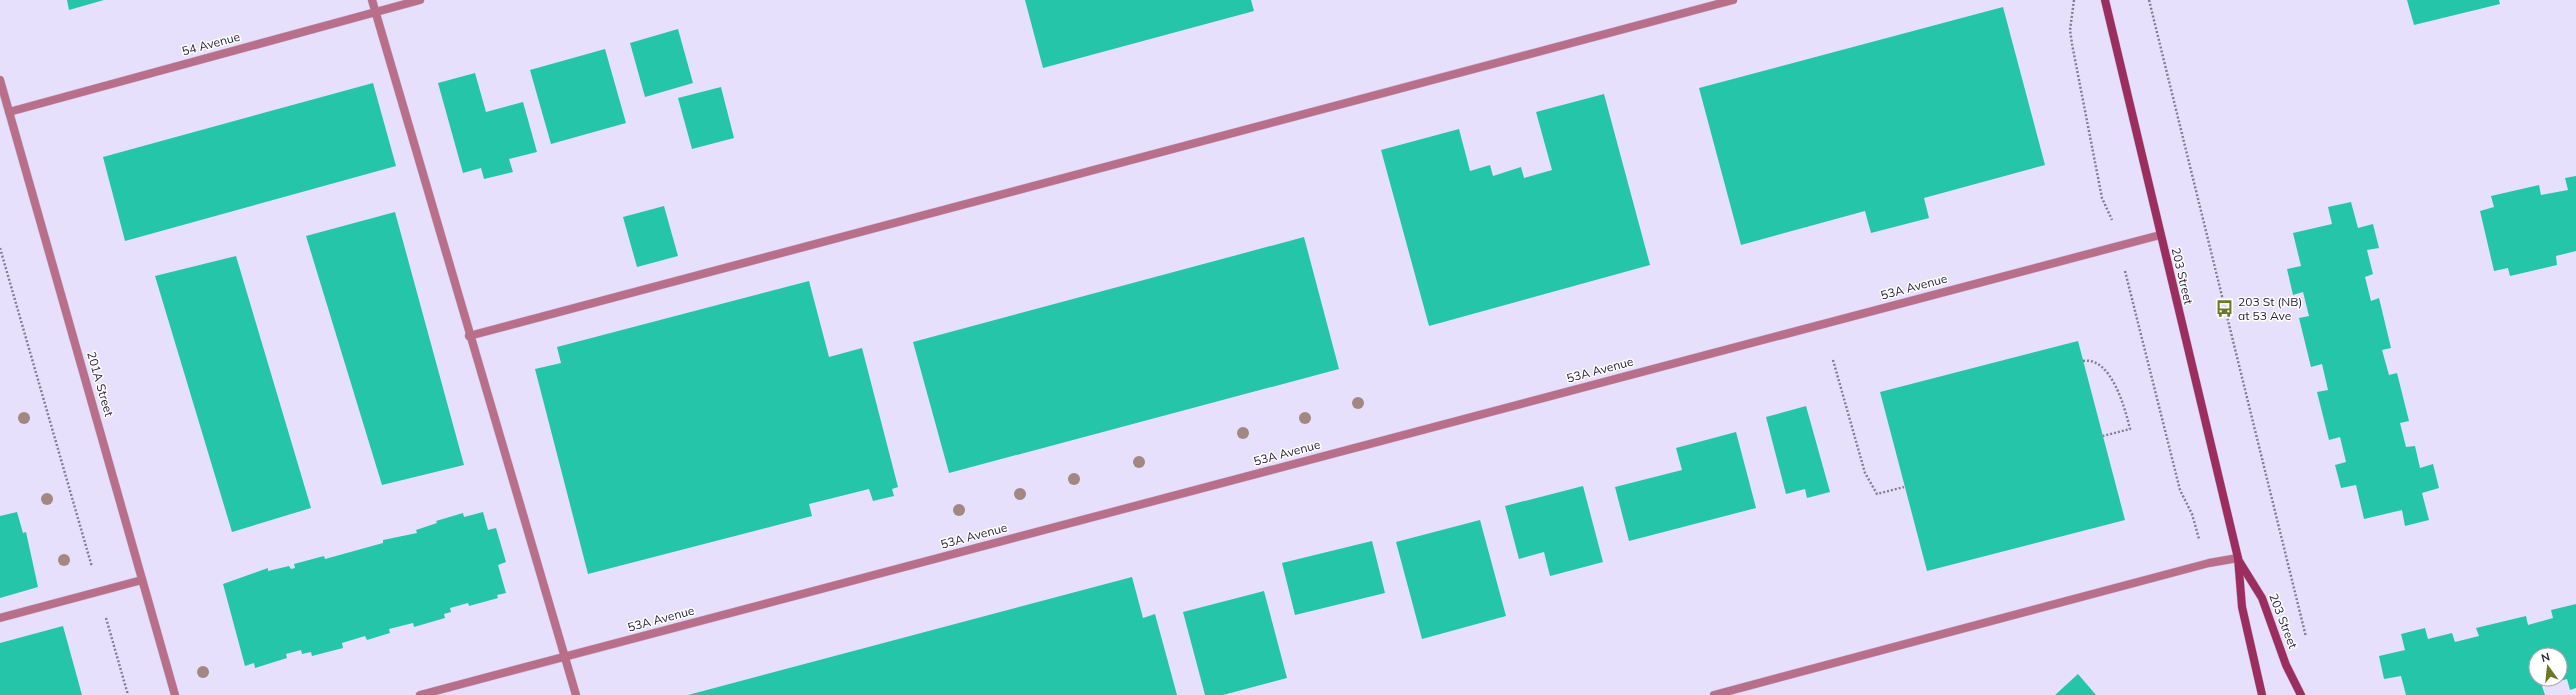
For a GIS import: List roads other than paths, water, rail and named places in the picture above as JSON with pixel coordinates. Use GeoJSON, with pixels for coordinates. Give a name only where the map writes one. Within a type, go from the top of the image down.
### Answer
{"type":"FeatureCollection","features":[{"type":"Feature","properties":{"kind":"main road","name":"203 Street"},"geometry":{"type":"LineString","coordinates":[[2105,0],[2238,558],[2242,607],[2262,695]]}},
{"type":"Feature","properties":{"kind":"main road","name":"203 Street"},"geometry":{"type":"LineString","coordinates":[[2238,558],[2262,598],[2286,664],[2301,695]]}},
{"type":"Feature","properties":{"kind":"street"},"geometry":{"type":"LineString","coordinates":[[372,0],[469,336],[576,695]]}},
{"type":"Feature","properties":{"kind":"street","name":"54 Avenue"},"geometry":{"type":"LineString","coordinates":[[9,112],[420,0]]}},
{"type":"Feature","properties":{"kind":"street"},"geometry":{"type":"LineString","coordinates":[[469,336],[1733,0]]}},
{"type":"Feature","properties":{"kind":"street","name":"201A Street"},"geometry":{"type":"LineString","coordinates":[[0,80],[174,695]]}},
{"type":"Feature","properties":{"kind":"street","name":"53A Avenue"},"geometry":{"type":"LineString","coordinates":[[420,695],[2160,235]]}},
{"type":"Feature","properties":{"kind":"street"},"geometry":{"type":"LineString","coordinates":[[1714,695],[2209,563],[2238,558]]}},
{"type":"Feature","properties":{"kind":"street"},"geometry":{"type":"LineString","coordinates":[[0,618],[142,580]]}},
{"type":"Feature","properties":{"kind":"place","name":"203 St (NB) at 53 Ave"},"geometry":{"type":"Point","coordinates":[2225,309]}}]}
